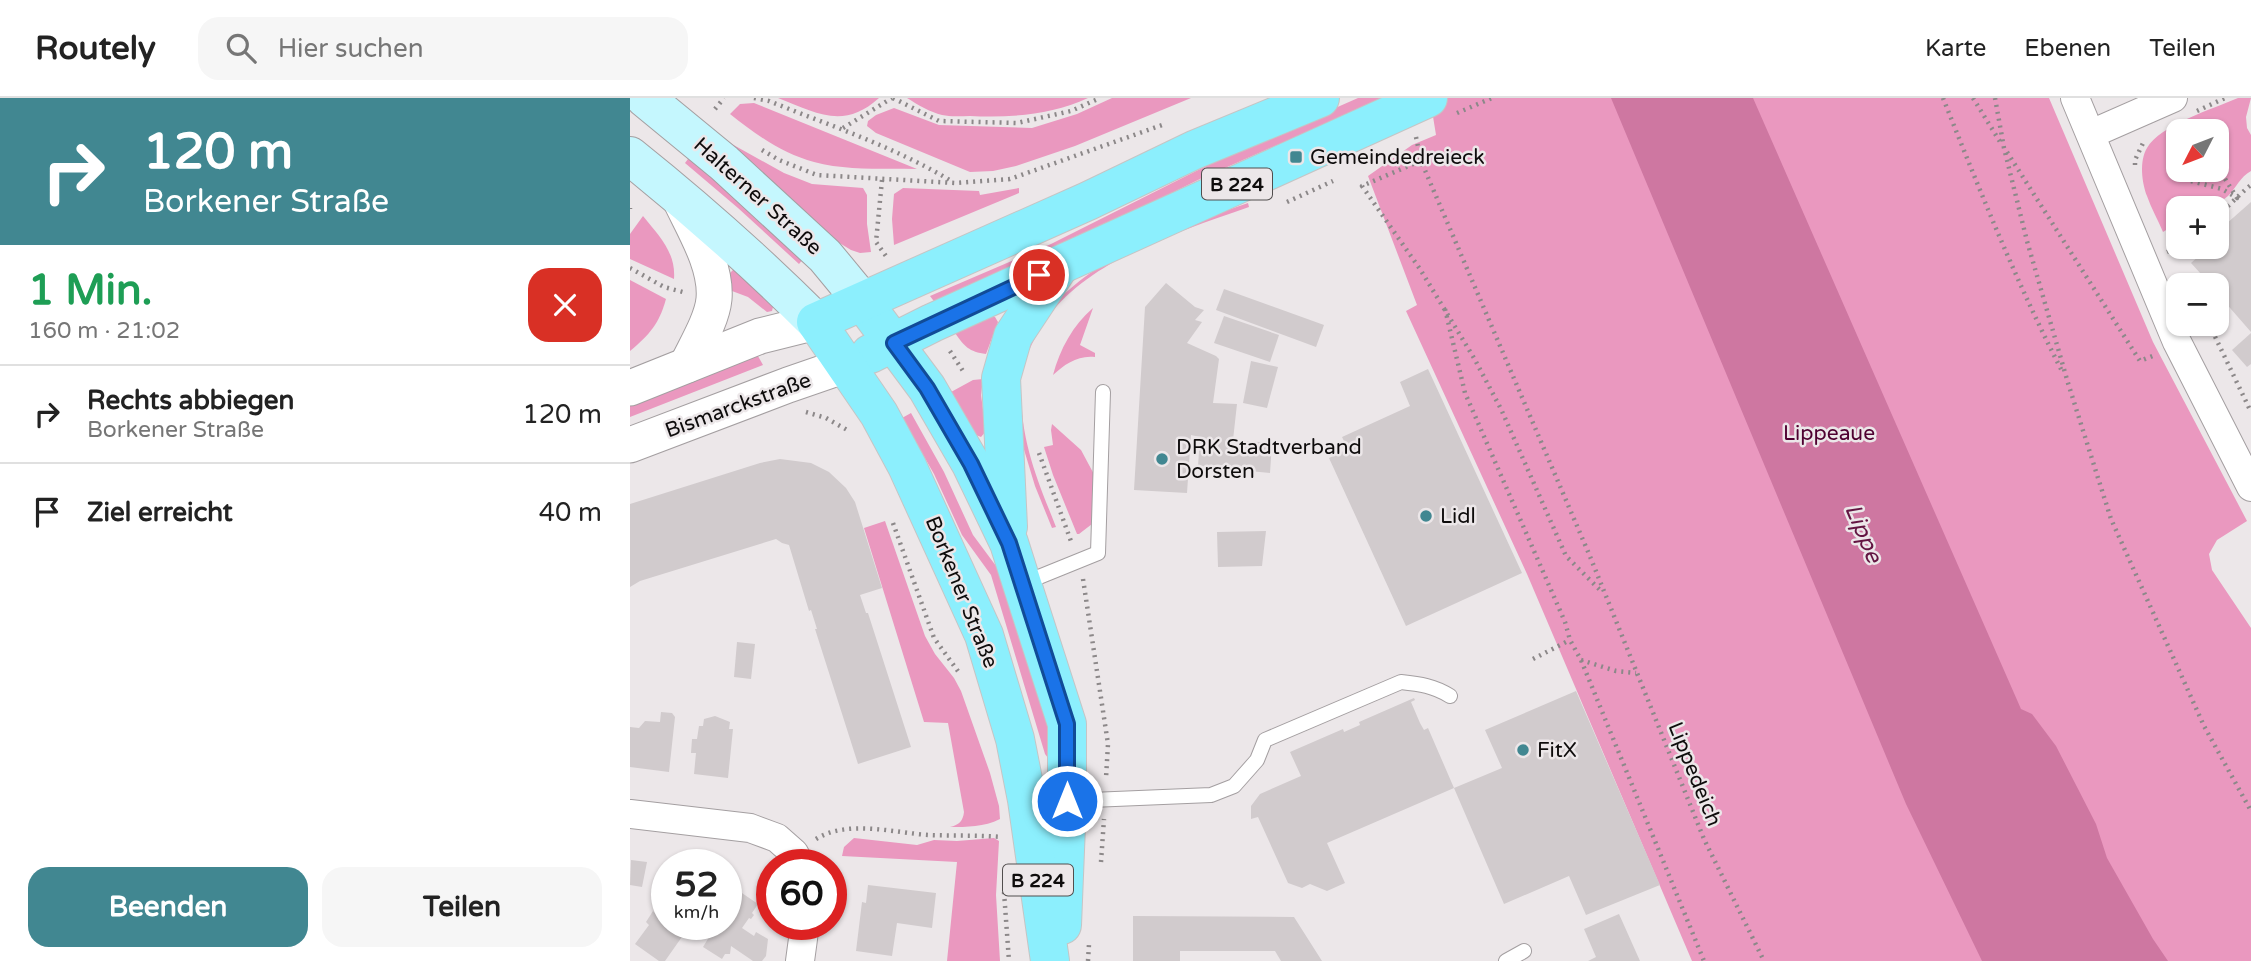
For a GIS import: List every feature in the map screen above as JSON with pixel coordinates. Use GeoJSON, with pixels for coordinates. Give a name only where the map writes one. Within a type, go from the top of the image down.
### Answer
{"type":"FeatureCollection","features":[{"type":"Feature","properties":{"kind":"main road","name":"Halterner Straße"},"geometry":{"type":"LineString","coordinates":[[645,98],[724,163],[815,247],[863,302]]}},
{"type":"Feature","properties":{"kind":"main road","name":"B 224"},"geometry":{"type":"LineString","coordinates":[[816,322],[1088,201],[1195,150],[1320,98]]}},
{"type":"Feature","properties":{"kind":"main road","name":"B 224"},"geometry":{"type":"LineString","coordinates":[[846,365],[1060,265],[1416,113]]}},
{"type":"Feature","properties":{"kind":"main road"},"geometry":{"type":"LineString","coordinates":[[630,156],[678,194],[816,322]]}},
{"type":"Feature","properties":{"kind":"main road","name":"B 224"},"geometry":{"type":"LineString","coordinates":[[1009,543],[1001,379],[1013,336],[1060,265]]}},
{"type":"Feature","properties":{"kind":"main road","name":"Borkener Straße"},"geometry":{"type":"LineString","coordinates":[[863,302],[927,388],[971,464],[1009,543],[1067,724],[1038,805],[1050,961]]}},
{"type":"Feature","properties":{"kind":"main road","name":"Borkener Straße"},"geometry":{"type":"LineString","coordinates":[[816,322],[879,414],[907,466],[984,635],[1038,805],[1074,956]]}},
{"type":"Feature","properties":{"kind":"street"},"geometry":{"type":"LineString","coordinates":[[2075,98],[2176,342],[2251,487]]}},
{"type":"Feature","properties":{"kind":"street"},"geometry":{"type":"LineString","coordinates":[[2091,134],[2183,105]]}},
{"type":"Feature","properties":{"kind":"street"},"geometry":{"type":"LineString","coordinates":[[678,194],[709,262],[714,299],[703,332],[687,365]]}},
{"type":"Feature","properties":{"kind":"street"},"geometry":{"type":"LineString","coordinates":[[630,388],[760,336],[816,322]]}},
{"type":"Feature","properties":{"kind":"street","name":"Bismarckstraße"},"geometry":{"type":"LineString","coordinates":[[630,445],[846,365]]}},
{"type":"Feature","properties":{"kind":"street"},"geometry":{"type":"LineString","coordinates":[[630,814],[750,828],[777,838],[787,849]]}},
{"type":"Feature","properties":{"kind":"street"},"geometry":{"type":"LineString","coordinates":[[800,961],[803,940]]}},
{"type":"Feature","properties":{"kind":"lane"},"geometry":{"type":"LineString","coordinates":[[1022,584],[1098,553],[1103,392]]}},
{"type":"Feature","properties":{"kind":"lane"},"geometry":{"type":"LineString","coordinates":[[1038,805],[1211,795],[1234,786],[1256,760],[1265,740],[1401,682],[1438,689],[1450,696]]}},
{"type":"Feature","properties":{"kind":"lane"},"geometry":{"type":"LineString","coordinates":[[1506,961],[1524,951]]}},
{"type":"Feature","properties":{"kind":"path"},"geometry":{"type":"LineString","coordinates":[[715,109],[724,98]]}},
{"type":"Feature","properties":{"kind":"path"},"geometry":{"type":"LineString","coordinates":[[754,98],[842,128],[933,169],[955,183]]}},
{"type":"Feature","properties":{"kind":"path"},"geometry":{"type":"LineString","coordinates":[[842,128],[892,98],[939,121],[1017,123],[1071,111],[1100,98]]}},
{"type":"Feature","properties":{"kind":"path"},"geometry":{"type":"LineString","coordinates":[[1943,98],[2003,247],[2041,332],[2068,383]]}},
{"type":"Feature","properties":{"kind":"path"},"geometry":{"type":"LineString","coordinates":[[1973,98],[2140,361],[2162,351]]}},
{"type":"Feature","properties":{"kind":"path"},"geometry":{"type":"LineString","coordinates":[[1995,98],[2004,148],[2027,241],[2111,519],[2204,726],[2251,811]]}},
{"type":"Feature","properties":{"kind":"path"},"geometry":{"type":"LineString","coordinates":[[2183,105],[2225,98]]}},
{"type":"Feature","properties":{"kind":"path","name":"Lippedeich"},"geometry":{"type":"LineString","coordinates":[[1416,113],[1421,161],[1589,554],[1704,839],[1764,961]]}},
{"type":"Feature","properties":{"kind":"path"},"geometry":{"type":"LineString","coordinates":[[756,146],[779,160],[817,175],[955,183],[1010,179],[1175,121]]}},
{"type":"Feature","properties":{"kind":"path"},"geometry":{"type":"LineString","coordinates":[[2136,171],[2135,160],[2149,136]]}},
{"type":"Feature","properties":{"kind":"path"},"geometry":{"type":"LineString","coordinates":[[1421,161],[1362,186],[1446,309],[1501,410],[1566,555],[1604,594]]}},
{"type":"Feature","properties":{"kind":"path"},"geometry":{"type":"LineString","coordinates":[[1275,207],[1334,180]]}},
{"type":"Feature","properties":{"kind":"path"},"geometry":{"type":"LineString","coordinates":[[2194,182],[2222,190],[2237,198]]}},
{"type":"Feature","properties":{"kind":"path"},"geometry":{"type":"LineString","coordinates":[[2227,182],[2237,198]]}},
{"type":"Feature","properties":{"kind":"path"},"geometry":{"type":"LineString","coordinates":[[2229,206],[2251,185]]}},
{"type":"Feature","properties":{"kind":"path"},"geometry":{"type":"LineString","coordinates":[[2160,241],[2172,264]]}},
{"type":"Feature","properties":{"kind":"path"},"geometry":{"type":"LineString","coordinates":[[630,268],[664,288]]}},
{"type":"Feature","properties":{"kind":"path"},"geometry":{"type":"LineString","coordinates":[[1446,309],[1465,393],[1570,640],[1581,660],[1704,961]]}},
{"type":"Feature","properties":{"kind":"path"},"geometry":{"type":"LineString","coordinates":[[2215,336],[2251,412]]}},
{"type":"Feature","properties":{"kind":"path"},"geometry":{"type":"LineString","coordinates":[[803,411],[826,418],[848,430],[856,440]]}},
{"type":"Feature","properties":{"kind":"path"},"geometry":{"type":"LineString","coordinates":[[893,522],[934,638],[965,685]]}},
{"type":"Feature","properties":{"kind":"path"},"geometry":{"type":"LineString","coordinates":[[1533,659],[1570,640]]}},
{"type":"Feature","properties":{"kind":"path"},"geometry":{"type":"LineString","coordinates":[[1581,660],[1616,671],[1636,673]]}},
{"type":"Feature","properties":{"kind":"path"},"geometry":{"type":"LineString","coordinates":[[808,849],[825,833],[854,828],[930,835],[1005,837],[1038,805]]}},
{"type":"Feature","properties":{"kind":"path"},"geometry":{"type":"LineString","coordinates":[[1004,881],[1009,961]]}},
{"type":"Feature","properties":{"kind":"path"},"geometry":{"type":"LineString","coordinates":[[1074,956],[1088,961]]}},
{"type":"Feature","properties":{"kind":"green space"},"geometry":{"type":"Polygon","coordinates":[[[778,98],[879,98],[854,114],[830,116],[778,98]]]}},
{"type":"Feature","properties":{"kind":"green space"},"geometry":{"type":"Polygon","coordinates":[[[907,98],[1088,98],[1045,112],[1015,116],[952,116],[933,112],[907,98]]]}},
{"type":"Feature","properties":{"kind":"green space"},"geometry":{"type":"Polygon","coordinates":[[[1112,98],[1191,98],[1075,146],[993,171],[970,172],[876,133],[867,126],[868,121],[876,115],[894,108],[939,125],[1032,128],[1077,114],[1112,98]]]}},
{"type":"Feature","properties":{"kind":"green space"},"geometry":{"type":"Polygon","coordinates":[[[1358,98],[1384,98],[1200,179],[1055,251],[936,304],[930,296],[1051,244],[1226,156],[1358,98]]]}},
{"type":"Feature","properties":{"kind":"green space","name":"Lippeaue"},"geometry":{"type":"Polygon","coordinates":[[[1430,98],[2049,98],[2153,342],[2247,521],[2217,540],[2209,554],[2212,570],[2251,628],[2251,961],[1692,961],[1527,574],[1406,311],[1417,305],[1368,176],[1412,145],[1436,135],[1430,98]]]}},
{"type":"Feature","properties":{"kind":"green space"},"geometry":{"type":"Polygon","coordinates":[[[2238,98],[2251,98],[2246,117],[2251,135],[2251,171],[2228,196],[2166,196],[2166,230],[2163,232],[2144,185],[2142,165],[2147,148],[2163,132],[2166,130],[2166,182],[2230,182],[2230,119],[2188,119],[2238,98]]]}},
{"type":"Feature","properties":{"kind":"green space"},"geometry":{"type":"Polygon","coordinates":[[[754,103],[917,169],[839,167],[791,154],[759,136],[730,114],[740,104],[754,103]]]}},
{"type":"Feature","properties":{"kind":"green space"},"geometry":{"type":"Polygon","coordinates":[[[730,143],[784,173],[812,184],[863,188],[867,195],[871,252],[851,250],[828,236],[730,143]]]}},
{"type":"Feature","properties":{"kind":"green space"},"geometry":{"type":"Polygon","coordinates":[[[691,155],[804,258],[799,264],[685,163],[691,155]]]}},
{"type":"Feature","properties":{"kind":"green space"},"geometry":{"type":"Polygon","coordinates":[[[903,188],[979,191],[980,195],[1019,188],[1019,193],[894,245],[894,194],[903,188]]]}},
{"type":"Feature","properties":{"kind":"green space"},"geometry":{"type":"Polygon","coordinates":[[[1248,203],[1249,207],[1165,237],[1137,250],[1085,281],[1063,300],[1044,322],[1027,355],[1035,330],[1053,305],[1076,284],[1102,266],[1159,236],[1248,203]]]}},
{"type":"Feature","properties":{"kind":"green space"},"geometry":{"type":"Polygon","coordinates":[[[643,216],[669,252],[674,279],[630,259],[630,234],[643,216]]]}},
{"type":"Feature","properties":{"kind":"green space"},"geometry":{"type":"Polygon","coordinates":[[[734,269],[773,307],[772,311],[767,312],[748,297],[730,289],[730,273],[734,269]]]}},
{"type":"Feature","properties":{"kind":"green space"},"geometry":{"type":"Polygon","coordinates":[[[630,280],[666,299],[653,328],[630,351],[630,280]]]}},
{"type":"Feature","properties":{"kind":"green space"},"geometry":{"type":"Polygon","coordinates":[[[1093,308],[1080,345],[1095,353],[1095,357],[1072,361],[1053,375],[1068,338],[1093,308]]]}},
{"type":"Feature","properties":{"kind":"green space"},"geometry":{"type":"Polygon","coordinates":[[[992,316],[998,322],[986,354],[968,348],[955,333],[992,316]]]}},
{"type":"Feature","properties":{"kind":"green space"},"geometry":{"type":"Polygon","coordinates":[[[754,349],[763,365],[630,417],[630,406],[754,349]]]}},
{"type":"Feature","properties":{"kind":"green space"},"geometry":{"type":"Polygon","coordinates":[[[983,379],[981,395],[986,431],[981,437],[976,435],[951,392],[973,380],[983,379]]]}},
{"type":"Feature","properties":{"kind":"green space"},"geometry":{"type":"Polygon","coordinates":[[[1017,390],[1021,390],[1024,427],[1031,460],[1056,527],[1052,528],[1035,486],[1022,443],[1017,390]]]}},
{"type":"Feature","properties":{"kind":"green space"},"geometry":{"type":"Polygon","coordinates":[[[911,413],[944,472],[973,535],[999,570],[1016,617],[1056,756],[1048,758],[1045,754],[991,575],[962,535],[934,474],[902,418],[911,413]]]}},
{"type":"Feature","properties":{"kind":"green space"},"geometry":{"type":"Polygon","coordinates":[[[1052,424],[1081,450],[1096,478],[1092,524],[1079,534],[1053,475],[1044,447],[1053,445],[1052,424]]]}},
{"type":"Feature","properties":{"kind":"green space"},"geometry":{"type":"Polygon","coordinates":[[[885,521],[925,636],[961,691],[999,806],[1000,819],[994,822],[950,827],[960,822],[964,812],[948,723],[924,722],[864,528],[885,521]]]}},
{"type":"Feature","properties":{"kind":"green space"},"geometry":{"type":"Polygon","coordinates":[[[854,838],[917,845],[934,840],[994,838],[999,841],[996,895],[1000,961],[947,961],[957,862],[847,856],[847,849],[844,847],[854,838]]]}},
{"type":"Feature","properties":{"kind":"water","name":"Lippe"},"geometry":{"type":"Polygon","coordinates":[[[1611,98],[1753,98],[2021,709],[2032,714],[2056,746],[2096,824],[2107,858],[2168,961],[1982,961],[1906,804],[1611,98]]]}},
{"type":"Feature","properties":{"kind":"building"},"geometry":{"type":"Polygon","coordinates":[[[2251,202],[2251,332],[2229,307],[2229,273],[2200,273],[2191,263],[2196,259],[2229,259],[2229,221],[2251,202]]]}},
{"type":"Feature","properties":{"kind":"building"},"geometry":{"type":"Polygon","coordinates":[[[1166,283],[1195,307],[1204,310],[1195,320],[1202,322],[1187,343],[1219,359],[1213,403],[1237,404],[1233,440],[1272,443],[1270,473],[1198,466],[1200,437],[1191,435],[1187,493],[1134,490],[1145,307],[1166,283]]]}},
{"type":"Feature","properties":{"kind":"building"},"geometry":{"type":"Polygon","coordinates":[[[1224,289],[1324,325],[1316,347],[1216,310],[1224,289]]]}},
{"type":"Feature","properties":{"kind":"building"},"geometry":{"type":"Polygon","coordinates":[[[1224,316],[1279,335],[1270,362],[1214,343],[1224,316]]]}},
{"type":"Feature","properties":{"kind":"building"},"geometry":{"type":"Polygon","coordinates":[[[2251,333],[2251,364],[2247,367],[2232,350],[2251,333]]]}},
{"type":"Feature","properties":{"kind":"building"},"geometry":{"type":"Polygon","coordinates":[[[1251,361],[1278,367],[1267,408],[1243,403],[1251,361]]]}},
{"type":"Feature","properties":{"kind":"building","name":"Lidl"},"geometry":{"type":"Polygon","coordinates":[[[1428,369],[1522,573],[1406,626],[1329,458],[1348,449],[1342,437],[1410,406],[1400,382],[1428,369]]]}},
{"type":"Feature","properties":{"kind":"building"},"geometry":{"type":"Polygon","coordinates":[[[780,459],[811,463],[829,472],[846,488],[855,502],[882,588],[860,595],[911,747],[858,764],[789,545],[776,539],[640,581],[630,587],[630,504],[780,459]]]}},
{"type":"Feature","properties":{"kind":"building"},"geometry":{"type":"Polygon","coordinates":[[[1266,531],[1262,566],[1218,567],[1217,532],[1266,531]]]}},
{"type":"Feature","properties":{"kind":"building"},"geometry":{"type":"Polygon","coordinates":[[[737,642],[755,644],[751,679],[734,677],[737,642]]]}},
{"type":"Feature","properties":{"kind":"building"},"geometry":{"type":"Polygon","coordinates":[[[1576,691],[1660,885],[1586,915],[1569,876],[1504,904],[1454,788],[1502,768],[1485,730],[1576,691]]]}},
{"type":"Feature","properties":{"kind":"building"},"geometry":{"type":"Polygon","coordinates":[[[1414,698],[1411,702],[1420,723],[1424,730],[1428,728],[1454,788],[1327,843],[1345,883],[1327,891],[1310,884],[1302,888],[1288,883],[1258,817],[1251,819],[1251,806],[1260,794],[1301,776],[1290,752],[1343,729],[1344,732],[1360,725],[1359,722],[1414,698]]]}},
{"type":"Feature","properties":{"kind":"building"},"geometry":{"type":"Polygon","coordinates":[[[661,712],[672,713],[675,717],[669,772],[630,767],[630,727],[639,728],[645,721],[660,722],[661,712]]]}},
{"type":"Feature","properties":{"kind":"building"},"geometry":{"type":"Polygon","coordinates":[[[715,716],[730,722],[729,729],[733,729],[728,778],[694,774],[696,753],[691,753],[692,739],[697,739],[699,726],[703,726],[704,719],[715,716]]]}},
{"type":"Feature","properties":{"kind":"building"},"geometry":{"type":"Polygon","coordinates":[[[631,860],[647,862],[642,887],[630,885],[631,860]]]}},
{"type":"Feature","properties":{"kind":"building"},"geometry":{"type":"Polygon","coordinates":[[[868,885],[936,893],[932,928],[897,923],[892,956],[856,951],[862,902],[866,903],[868,885]]]}},
{"type":"Feature","properties":{"kind":"building"},"geometry":{"type":"Polygon","coordinates":[[[742,893],[756,903],[752,913],[754,915],[742,928],[742,893]]]}},
{"type":"Feature","properties":{"kind":"building"},"geometry":{"type":"Polygon","coordinates":[[[651,914],[651,940],[680,940],[665,961],[659,961],[635,944],[649,925],[646,922],[651,914]]]}},
{"type":"Feature","properties":{"kind":"building"},"geometry":{"type":"Polygon","coordinates":[[[1619,914],[1640,961],[1588,961],[1596,957],[1584,929],[1619,914]]]}},
{"type":"Feature","properties":{"kind":"building"},"geometry":{"type":"Polygon","coordinates":[[[1133,916],[1294,917],[1322,961],[1281,961],[1275,951],[1180,951],[1180,961],[1133,961],[1133,916]]]}},
{"type":"Feature","properties":{"kind":"building"},"geometry":{"type":"Polygon","coordinates":[[[742,928],[754,936],[756,932],[756,940],[768,940],[766,956],[762,961],[753,961],[731,946],[730,954],[725,954],[722,959],[703,947],[707,940],[742,940],[742,928]]]}},
{"type":"Feature","properties":{"kind":"place","name":"Gemeindedreieck"},"geometry":{"type":"Point","coordinates":[1296,157]}},
{"type":"Feature","properties":{"kind":"place","name":"DRK Stadtverband Dorsten"},"geometry":{"type":"Point","coordinates":[1162,459]}},
{"type":"Feature","properties":{"kind":"place","name":"Lidl"},"geometry":{"type":"Point","coordinates":[1426,516]}},
{"type":"Feature","properties":{"kind":"place","name":"FitX"},"geometry":{"type":"Point","coordinates":[1523,750]}},
{"type":"Feature","properties":{"kind":"route"},"geometry":{"type":"LineString","coordinates":[[1039,275],[894,343],[927,388],[971,464],[1009,543],[1067,724],[1067,801]]}}]}
